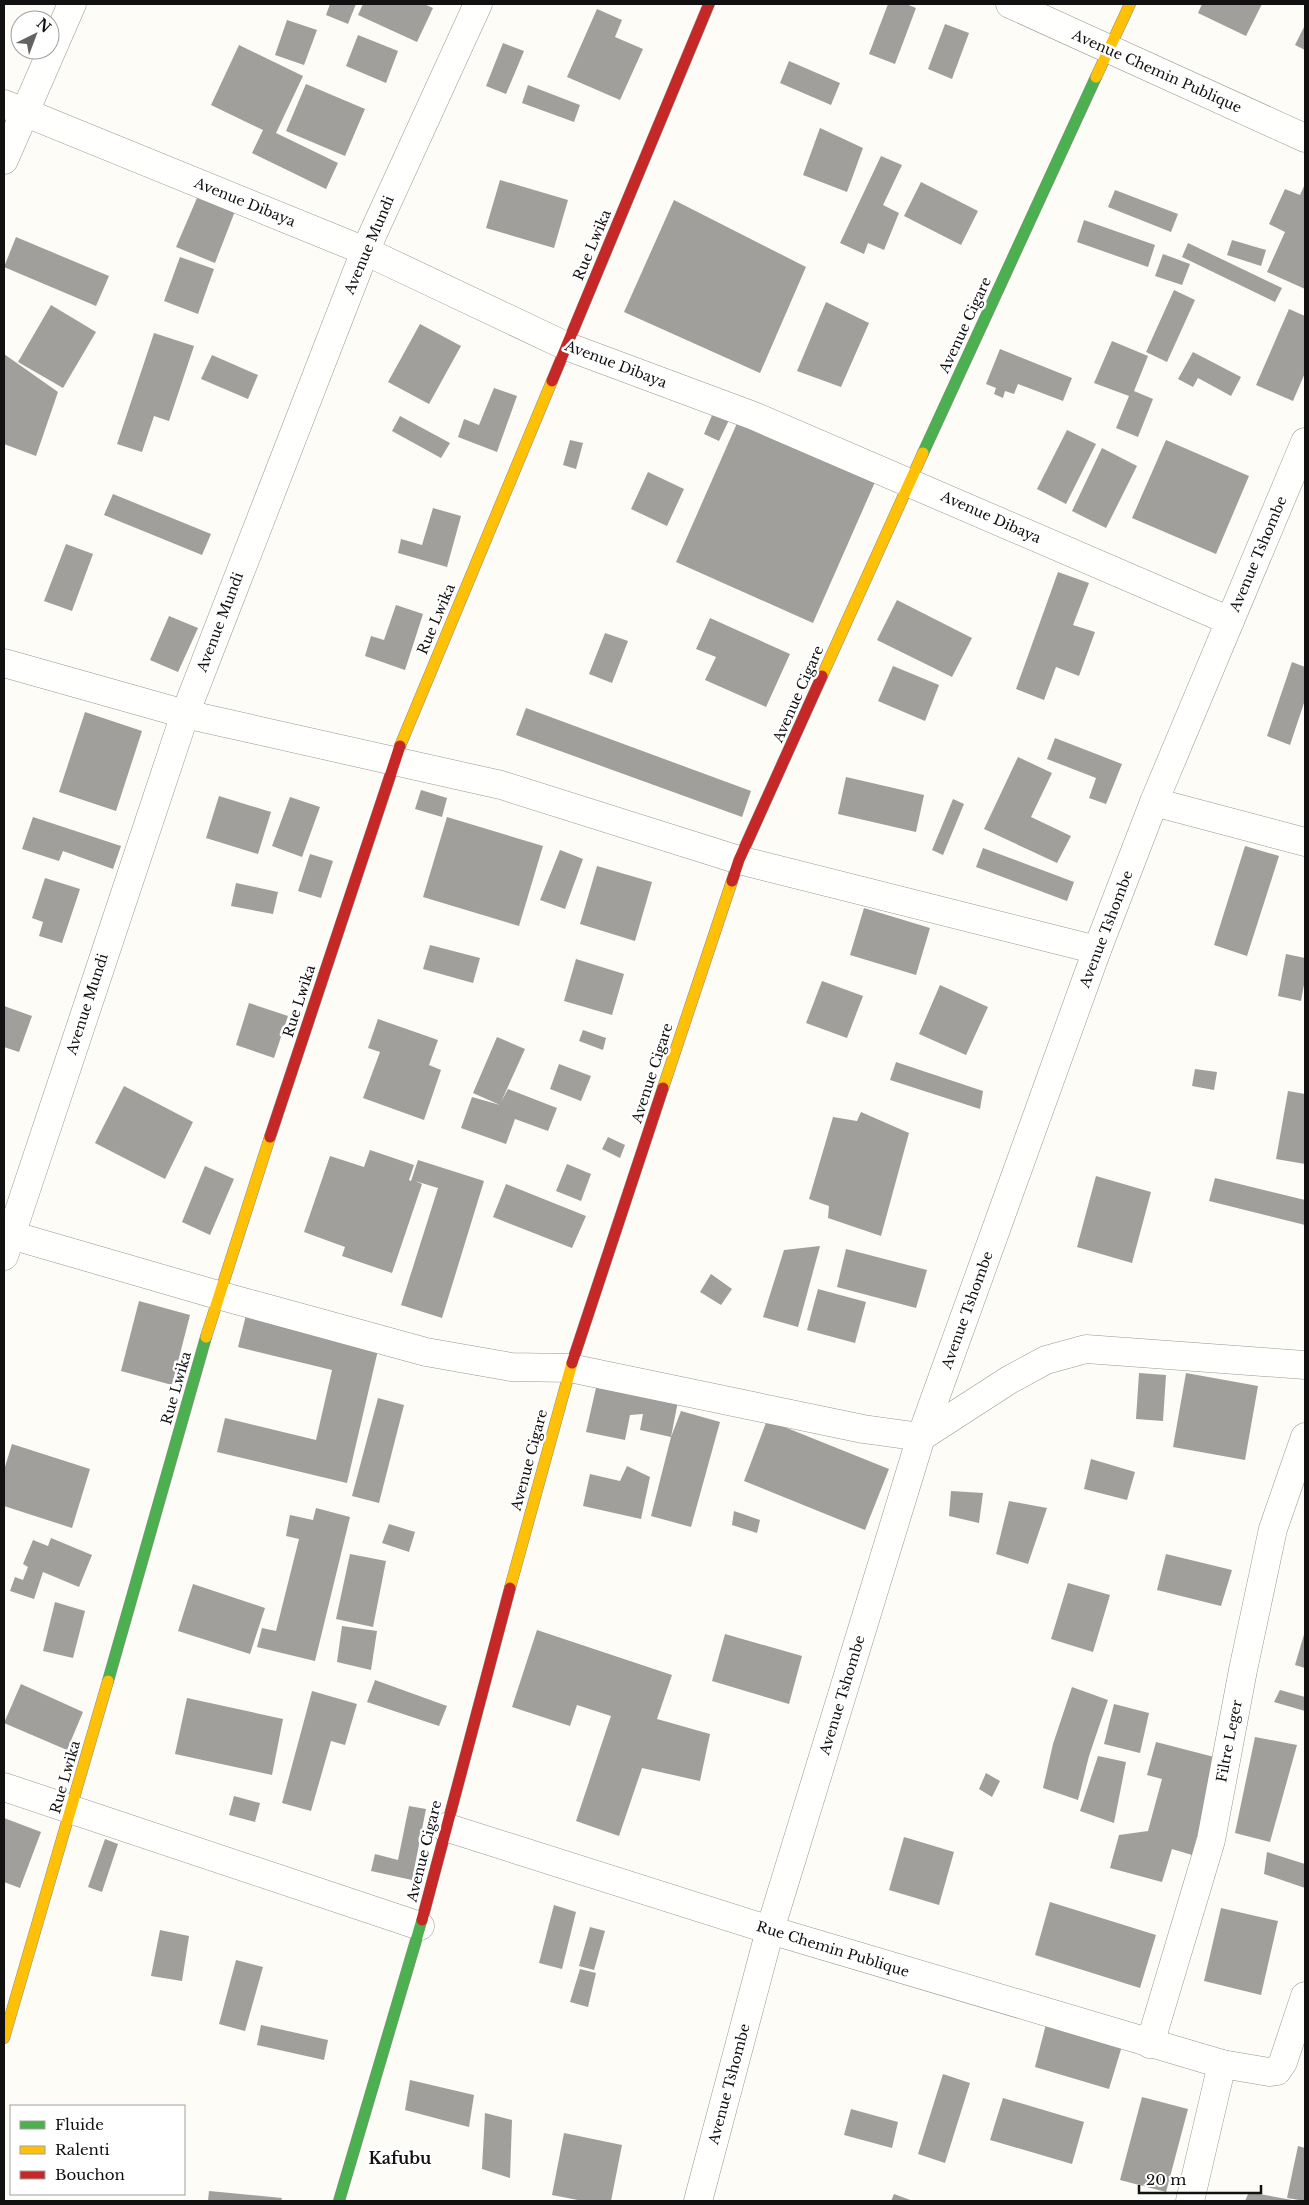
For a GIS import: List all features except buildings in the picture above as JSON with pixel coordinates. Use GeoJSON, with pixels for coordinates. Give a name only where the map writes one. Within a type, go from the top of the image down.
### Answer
{"type":"FeatureCollection","features":[{"type":"Feature","properties":{"kind":"street"},"geometry":{"type":"LineString","coordinates":[[4,160],[14,108],[72,4]]}},
{"type":"Feature","properties":{"kind":"street","name":"Avenue Mundi"},"geometry":{"type":"LineString","coordinates":[[6,1241],[184,714],[365,251],[478,4]]}},
{"type":"Feature","properties":{"kind":"street","name":"Rue Lwika"},"geometry":{"type":"LineString","coordinates":[[4,2038],[72,1811],[218,1295],[394,760],[709,4]]}},
{"type":"Feature","properties":{"kind":"street","name":"Avenue Chemin Publique"},"geometry":{"type":"LineString","coordinates":[[1010,4],[1305,138]]}},
{"type":"Feature","properties":{"kind":"street","name":"Avenue Cigare"},"geometry":{"type":"LineString","coordinates":[[339,2201],[420,1926],[445,1827],[570,1368],[739,860],[910,482],[1130,4]]}},
{"type":"Feature","properties":{"kind":"street","name":"Avenue Dibaya"},"geometry":{"type":"LineString","coordinates":[[14,108],[365,251],[566,346],[754,416],[1230,621]]}},
{"type":"Feature","properties":{"kind":"street","name":"Avenue Tshombe"},"geometry":{"type":"LineString","coordinates":[[698,2201],[770,1930],[921,1437],[1097,950],[1154,802],[1305,442]]}},
{"type":"Feature","properties":{"kind":"street"},"geometry":{"type":"LineString","coordinates":[[4,664],[184,714],[501,785],[739,860],[1097,950]]}},
{"type":"Feature","properties":{"kind":"street"},"geometry":{"type":"LineString","coordinates":[[1154,802],[1305,842]]}},
{"type":"Feature","properties":{"kind":"street"},"geometry":{"type":"LineString","coordinates":[[6,1241],[218,1295],[426,1352],[512,1367],[570,1368],[863,1429],[921,1437],[1009,1380],[1046,1360],[1086,1349],[1305,1365]]}},
{"type":"Feature","properties":{"kind":"street","name":"Filtre Leger"},"geometry":{"type":"LineString","coordinates":[[1150,2044],[1211,1840],[1242,1670],[1273,1529],[1305,1438]]}},
{"type":"Feature","properties":{"kind":"street"},"geometry":{"type":"LineString","coordinates":[[4,1787],[420,1926]]}},
{"type":"Feature","properties":{"kind":"street","name":"Rue Chemin Publique"},"geometry":{"type":"LineString","coordinates":[[445,1827],[770,1930],[1222,2064],[1269,2072],[1277,2071],[1283,2062],[1305,1996]]}},
{"type":"Feature","properties":{"kind":"street"},"geometry":{"type":"LineString","coordinates":[[1190,2201],[1222,2064]]}},
{"type":"Feature","properties":{"kind":"traffic: fast"},"geometry":{"type":"LineString","coordinates":[[923,453],[1096,77]]}},
{"type":"Feature","properties":{"kind":"traffic: fast"},"geometry":{"type":"LineString","coordinates":[[108,1681],[206,1337]]}},
{"type":"Feature","properties":{"kind":"traffic: fast"},"geometry":{"type":"LineString","coordinates":[[339,2201],[422,1920]]}},
{"type":"Feature","properties":{"kind":"traffic: slow"},"geometry":{"type":"LineString","coordinates":[[1096,77],[1130,4]]}},
{"type":"Feature","properties":{"kind":"traffic: slow"},"geometry":{"type":"LineString","coordinates":[[400,746],[552,381]]}},
{"type":"Feature","properties":{"kind":"traffic: slow"},"geometry":{"type":"LineString","coordinates":[[822,676],[923,453]]}},
{"type":"Feature","properties":{"kind":"traffic: slow"},"geometry":{"type":"LineString","coordinates":[[663,1088],[732,881]]}},
{"type":"Feature","properties":{"kind":"traffic: slow"},"geometry":{"type":"LineString","coordinates":[[206,1337],[270,1137]]}},
{"type":"Feature","properties":{"kind":"traffic: slow"},"geometry":{"type":"LineString","coordinates":[[510,1588],[572,1363]]}},
{"type":"Feature","properties":{"kind":"traffic: slow"},"geometry":{"type":"LineString","coordinates":[[4,2038],[108,1681]]}},
{"type":"Feature","properties":{"kind":"traffic: jam"},"geometry":{"type":"LineString","coordinates":[[552,381],[709,4]]}},
{"type":"Feature","properties":{"kind":"traffic: jam"},"geometry":{"type":"LineString","coordinates":[[732,881],[739,860],[822,676]]}},
{"type":"Feature","properties":{"kind":"traffic: jam"},"geometry":{"type":"LineString","coordinates":[[270,1137],[400,746]]}},
{"type":"Feature","properties":{"kind":"traffic: jam"},"geometry":{"type":"LineString","coordinates":[[572,1363],[663,1088]]}},
{"type":"Feature","properties":{"kind":"traffic: jam"},"geometry":{"type":"LineString","coordinates":[[422,1920],[510,1588]]}},
{"type":"Feature","properties":{"kind":"district","name":"Kafubu"},"geometry":{"type":"Point","coordinates":[400,2158]}}]}
